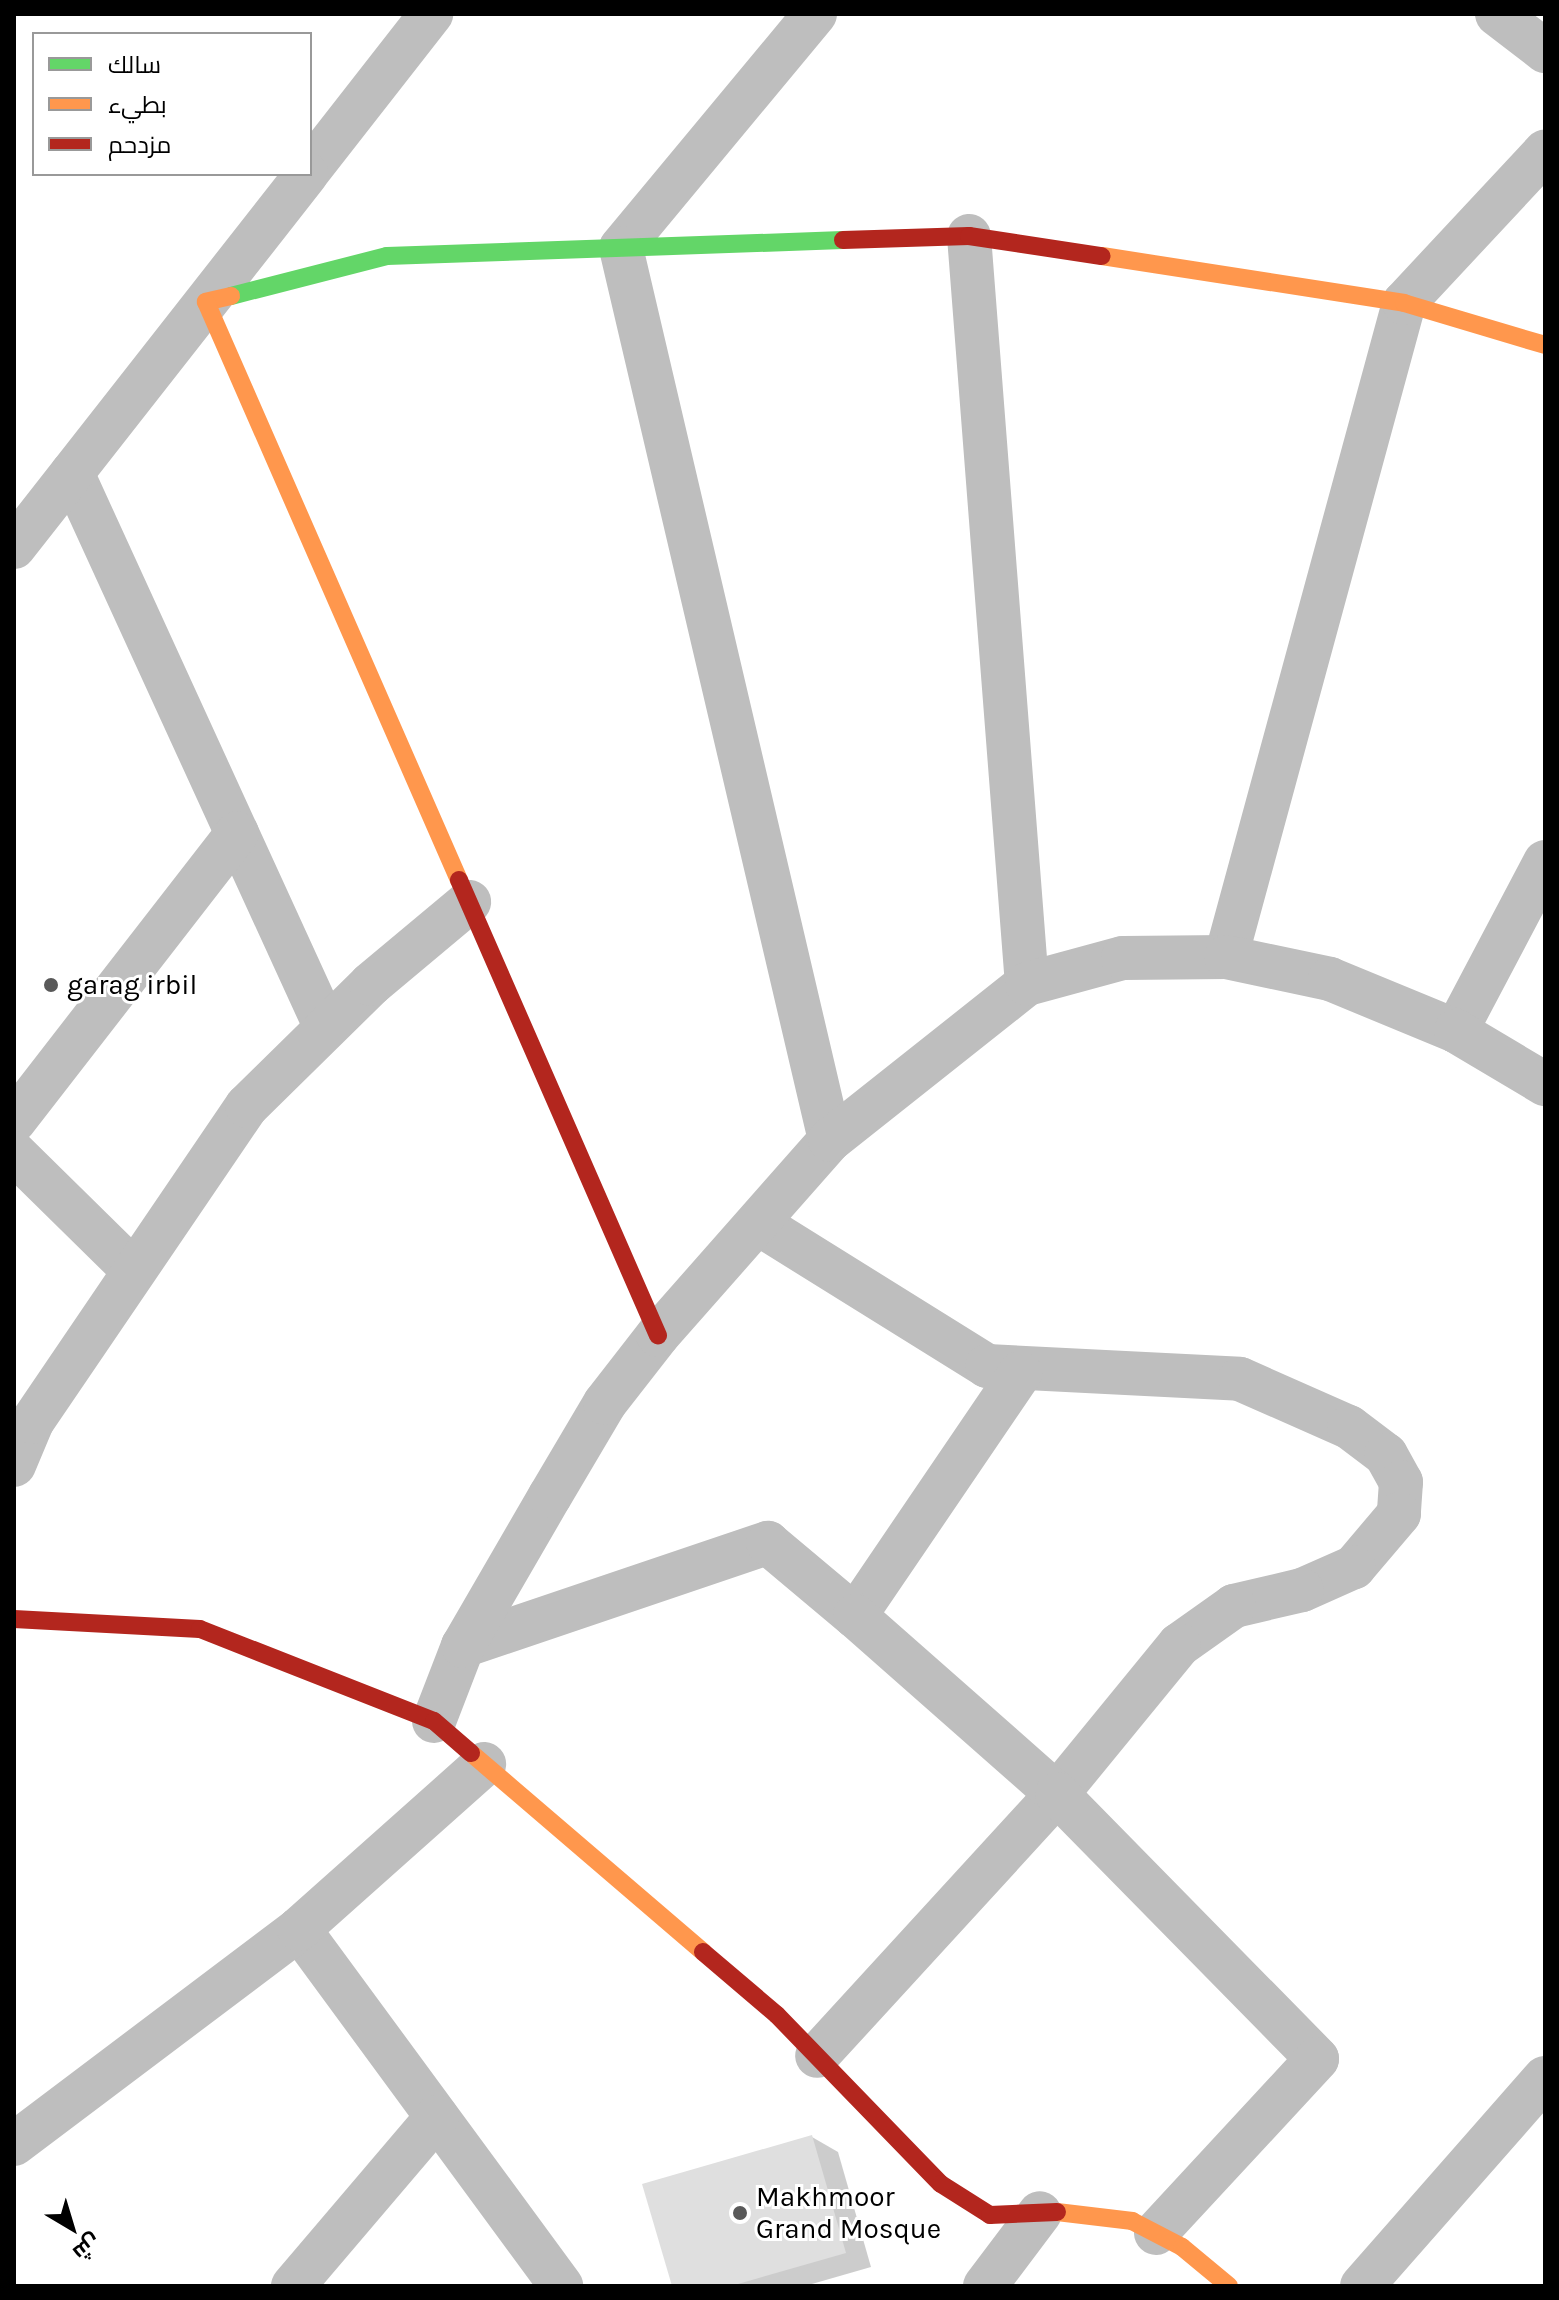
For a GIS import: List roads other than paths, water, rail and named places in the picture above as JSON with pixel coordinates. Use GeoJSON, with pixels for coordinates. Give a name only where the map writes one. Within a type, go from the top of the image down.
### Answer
{"type":"FeatureCollection","features":[{"type":"Feature","properties":{"kind":"street"},"geometry":{"type":"LineString","coordinates":[[312,166],[431,14]]}},
{"type":"Feature","properties":{"kind":"street"},"geometry":{"type":"LineString","coordinates":[[621,248],[815,14]]}},
{"type":"Feature","properties":{"kind":"street"},"geometry":{"type":"LineString","coordinates":[[1497,14],[1545,51]]}},
{"type":"Feature","properties":{"kind":"street"},"geometry":{"type":"LineString","coordinates":[[1226,957],[1404,303],[1545,152]]}},
{"type":"Feature","properties":{"kind":"street"},"geometry":{"type":"LineString","coordinates":[[18,534],[72,473],[304,176]]}},
{"type":"Feature","properties":{"kind":"street"},"geometry":{"type":"LineString","coordinates":[[969,236],[1027,984]]}},
{"type":"Feature","properties":{"kind":"street"},"geometry":{"type":"LineString","coordinates":[[206,302],[387,256],[969,236],[1404,303],[1545,345]]}},
{"type":"Feature","properties":{"kind":"street"},"geometry":{"type":"LineString","coordinates":[[621,248],[830,1140]]}},
{"type":"Feature","properties":{"kind":"street"},"geometry":{"type":"LineString","coordinates":[[206,302],[658,1335]]}},
{"type":"Feature","properties":{"kind":"street"},"geometry":{"type":"LineString","coordinates":[[72,473],[326,1028]]}},
{"type":"Feature","properties":{"kind":"street"},"geometry":{"type":"LineString","coordinates":[[14,1121],[237,833]]}},
{"type":"Feature","properties":{"kind":"street"},"geometry":{"type":"LineString","coordinates":[[1456,1031],[1545,862]]}},
{"type":"Feature","properties":{"kind":"street"},"geometry":{"type":"LineString","coordinates":[[14,1465],[32,1422],[132,1269],[247,1106],[326,1028],[469,902]]}},
{"type":"Feature","properties":{"kind":"street"},"geometry":{"type":"LineString","coordinates":[[434,1721],[463,1646],[605,1403],[658,1335],[830,1140],[1027,984],[1123,958],[1226,957],[1330,979],[1456,1031],[1545,1084]]}},
{"type":"Feature","properties":{"kind":"street"},"geometry":{"type":"LineString","coordinates":[[14,1153],[132,1269]]}},
{"type":"Feature","properties":{"kind":"street"},"geometry":{"type":"LineString","coordinates":[[759,1224],[987,1366],[1020,1373],[1240,1379],[1349,1427],[1386,1455],[1401,1482],[1399,1514],[1373,1550],[1302,1590],[1203,1621],[1057,1794],[817,2056]]}},
{"type":"Feature","properties":{"kind":"street"},"geometry":{"type":"LineString","coordinates":[[855,1616],[1020,1373]]}},
{"type":"Feature","properties":{"kind":"street"},"geometry":{"type":"LineString","coordinates":[[463,1646],[768,1543],[855,1616],[1057,1794],[1317,2059],[1156,2233]]}},
{"type":"Feature","properties":{"kind":"street"},"geometry":{"type":"LineString","coordinates":[[14,1619],[57,1616],[200,1629],[434,1721],[817,2056],[941,2184],[990,2215],[1088,2211],[1156,2233],[1229,2286]]}},
{"type":"Feature","properties":{"kind":"street"},"geometry":{"type":"LineString","coordinates":[[14,2144],[299,1929],[484,1764]]}},
{"type":"Feature","properties":{"kind":"street"},"geometry":{"type":"LineString","coordinates":[[299,1929],[561,2286]]}},
{"type":"Feature","properties":{"kind":"street"},"geometry":{"type":"LineString","coordinates":[[1362,2286],[1545,2078]]}},
{"type":"Feature","properties":{"kind":"street"},"geometry":{"type":"LineString","coordinates":[[293,2286],[437,2117]]}},
{"type":"Feature","properties":{"kind":"street"},"geometry":{"type":"LineString","coordinates":[[985,2286],[1040,2213]]}},
{"type":"Feature","properties":{"kind":"place","name":"garag irbil"},"geometry":{"type":"Point","coordinates":[51,985]}},
{"type":"Feature","properties":{"kind":"place","name":"Makhmoor Grand Mosque"},"geometry":{"type":"Point","coordinates":[740,2213]}}]}
